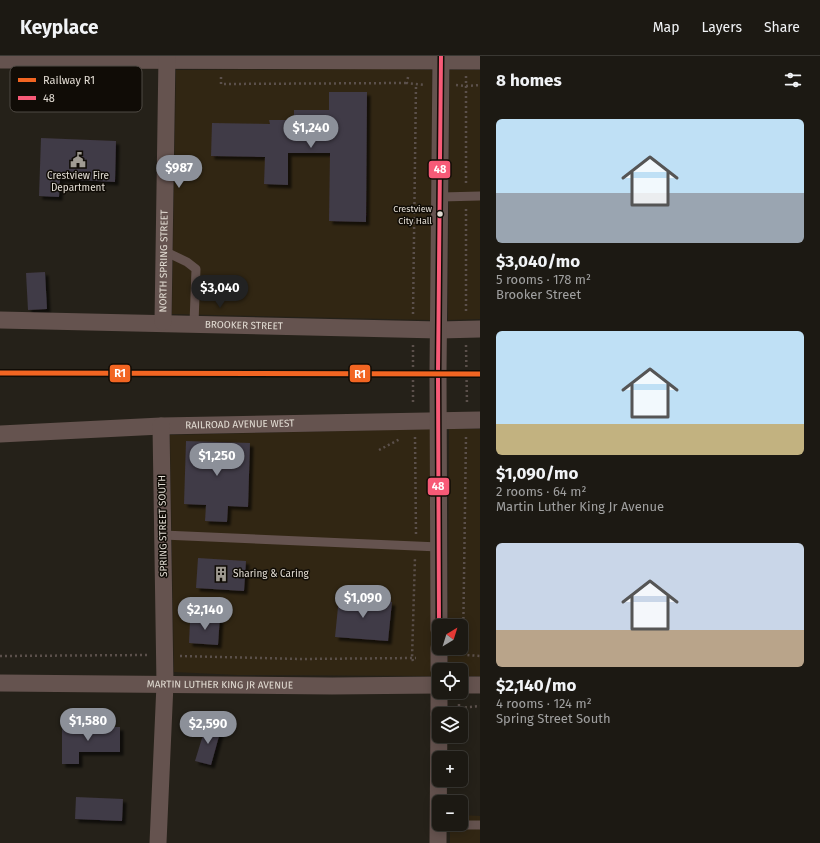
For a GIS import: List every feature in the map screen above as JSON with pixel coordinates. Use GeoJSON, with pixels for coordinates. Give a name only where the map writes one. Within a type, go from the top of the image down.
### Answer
{"type":"FeatureCollection","features":[{"type":"Feature","properties":{"kind":"street"},"geometry":{"type":"LineString","coordinates":[[0,60],[167,58],[223,61],[441,58],[480,61]]}},
{"type":"Feature","properties":{"kind":"street","name":"NORTH SPRING STREET"},"geometry":{"type":"LineString","coordinates":[[163,322],[167,58]]}},
{"type":"Feature","properties":{"kind":"street"},"geometry":{"type":"LineString","coordinates":[[439,619],[440,420],[438,374],[441,197],[441,58]]}},
{"type":"Feature","properties":{"kind":"street","name":"BROOKER STREET"},"geometry":{"type":"LineString","coordinates":[[0,320],[163,322],[439,330],[473,329]]}},
{"type":"Feature","properties":{"kind":"street","name":"RAILROAD AVENUE WEST"},"geometry":{"type":"LineString","coordinates":[[0,434],[161,426],[473,420]]}},
{"type":"Feature","properties":{"kind":"street","name":"SPRING STREET SOUTH"},"geometry":{"type":"LineString","coordinates":[[158,843],[165,684],[161,426]]}},
{"type":"Feature","properties":{"kind":"street","name":"MARTIN LUTHER KING JR AVENUE"},"geometry":{"type":"LineString","coordinates":[[0,683],[432,685]]}},
{"type":"Feature","properties":{"kind":"street"},"geometry":{"type":"LineString","coordinates":[[468,685],[480,685]]}},
{"type":"Feature","properties":{"kind":"street"},"geometry":{"type":"LineString","coordinates":[[438,795],[439,743]]}},
{"type":"Feature","properties":{"kind":"street"},"geometry":{"type":"LineString","coordinates":[[438,831],[438,843]]}},
{"type":"Feature","properties":{"kind":"lane"},"geometry":{"type":"LineString","coordinates":[[441,197],[480,196]]}},
{"type":"Feature","properties":{"kind":"lane"},"geometry":{"type":"LineString","coordinates":[[164,251],[187,262],[196,269],[194,323]]}},
{"type":"Feature","properties":{"kind":"lane"},"geometry":{"type":"LineString","coordinates":[[163,535],[439,547]]}},
{"type":"Feature","properties":{"kind":"lane"},"geometry":{"type":"LineString","coordinates":[[468,825],[480,825]]}},
{"type":"Feature","properties":{"kind":"path"},"geometry":{"type":"LineString","coordinates":[[223,61],[221,84],[407,83]]}},
{"type":"Feature","properties":{"kind":"path"},"geometry":{"type":"LineString","coordinates":[[413,661],[416,546],[412,374],[416,85]]}},
{"type":"Feature","properties":{"kind":"path"},"geometry":{"type":"LineString","coordinates":[[466,86],[466,196],[473,329],[473,420],[463,647],[466,655],[480,656]]}},
{"type":"Feature","properties":{"kind":"path"},"geometry":{"type":"LineString","coordinates":[[0,656],[165,655],[300,659],[416,658]]}},
{"type":"Feature","properties":{"kind":"path"},"geometry":{"type":"LineString","coordinates":[[458,704],[459,708],[480,706]]}},
{"type":"Feature","properties":{"kind":"shaded area"},"geometry":{"type":"Polygon","coordinates":[[[176,70],[432,70],[431,320],[172,314],[176,70]]]}},
{"type":"Feature","properties":{"kind":"shaded area"},"geometry":{"type":"Polygon","coordinates":[[[450,70],[480,70],[480,319],[448,320],[450,70]]]}},
{"type":"Feature","properties":{"kind":"shaded area"},"geometry":{"type":"Polygon","coordinates":[[[431,429],[431,676],[237,675],[174,672],[170,435],[431,429]]]}},
{"type":"Feature","properties":{"kind":"shaded area"},"geometry":{"type":"Polygon","coordinates":[[[449,429],[480,429],[480,676],[468,676],[468,663],[448,663],[448,655],[468,655],[468,619],[448,619],[449,429]]]}},
{"type":"Feature","properties":{"kind":"shaded area"},"geometry":{"type":"Polygon","coordinates":[[[468,815],[480,816],[480,843],[450,843],[450,831],[468,831],[468,815]]]}},
{"type":"Feature","properties":{"kind":"building","name":"Crestview City Hall"},"geometry":{"type":"Polygon","coordinates":[[[329,92],[367,92],[366,222],[329,221],[330,153],[288,153],[288,185],[264,184],[265,157],[211,156],[212,123],[270,124],[269,120],[294,120],[294,110],[329,110],[329,92]]]}},
{"type":"Feature","properties":{"kind":"building","name":"Crestview Fire Department"},"geometry":{"type":"Polygon","coordinates":[[[41,138],[116,141],[115,182],[60,179],[59,197],[39,196],[41,138]]]}},
{"type":"Feature","properties":{"kind":"building"},"geometry":{"type":"Polygon","coordinates":[[[45,272],[47,309],[28,310],[26,273],[45,272]]]}},
{"type":"Feature","properties":{"kind":"building"},"geometry":{"type":"Polygon","coordinates":[[[186,441],[250,443],[248,507],[228,506],[227,522],[205,521],[206,505],[184,504],[186,441]]]}},
{"type":"Feature","properties":{"kind":"building","name":"Sharing & Caring"},"geometry":{"type":"Polygon","coordinates":[[[198,558],[246,561],[244,591],[196,588],[198,558]]]}},
{"type":"Feature","properties":{"kind":"building"},"geometry":{"type":"Polygon","coordinates":[[[339,597],[392,602],[388,641],[335,637],[339,597]]]}},
{"type":"Feature","properties":{"kind":"building"},"geometry":{"type":"Polygon","coordinates":[[[206,616],[220,616],[218,645],[189,643],[190,621],[206,622],[206,616]]]}},
{"type":"Feature","properties":{"kind":"building"},"geometry":{"type":"Polygon","coordinates":[[[206,725],[221,729],[211,765],[195,761],[206,725]]]}},
{"type":"Feature","properties":{"kind":"building"},"geometry":{"type":"Polygon","coordinates":[[[62,727],[120,727],[120,752],[79,752],[79,764],[62,764],[62,727]]]}},
{"type":"Feature","properties":{"kind":"building"},"geometry":{"type":"Polygon","coordinates":[[[76,797],[123,799],[122,821],[75,819],[76,797]]]}},
{"type":"Feature","properties":{"kind":"rail line","name":"R1"},"geometry":{"type":"LineString","coordinates":[[0,373],[480,374]]}},
{"type":"Feature","properties":{"kind":"transit line","name":"48"},"geometry":{"type":"LineString","coordinates":[[439,619],[438,374],[441,56]]}},
{"type":"Feature","properties":{"kind":"place","name":"Crestview Fire Department"},"geometry":{"type":"Point","coordinates":[78,160]}},
{"type":"Feature","properties":{"kind":"place","name":"Crestview City Hall"},"geometry":{"type":"Point","coordinates":[440,214]}},
{"type":"Feature","properties":{"kind":"place","name":"Sharing & Caring"},"geometry":{"type":"Point","coordinates":[221,574]}}]}
